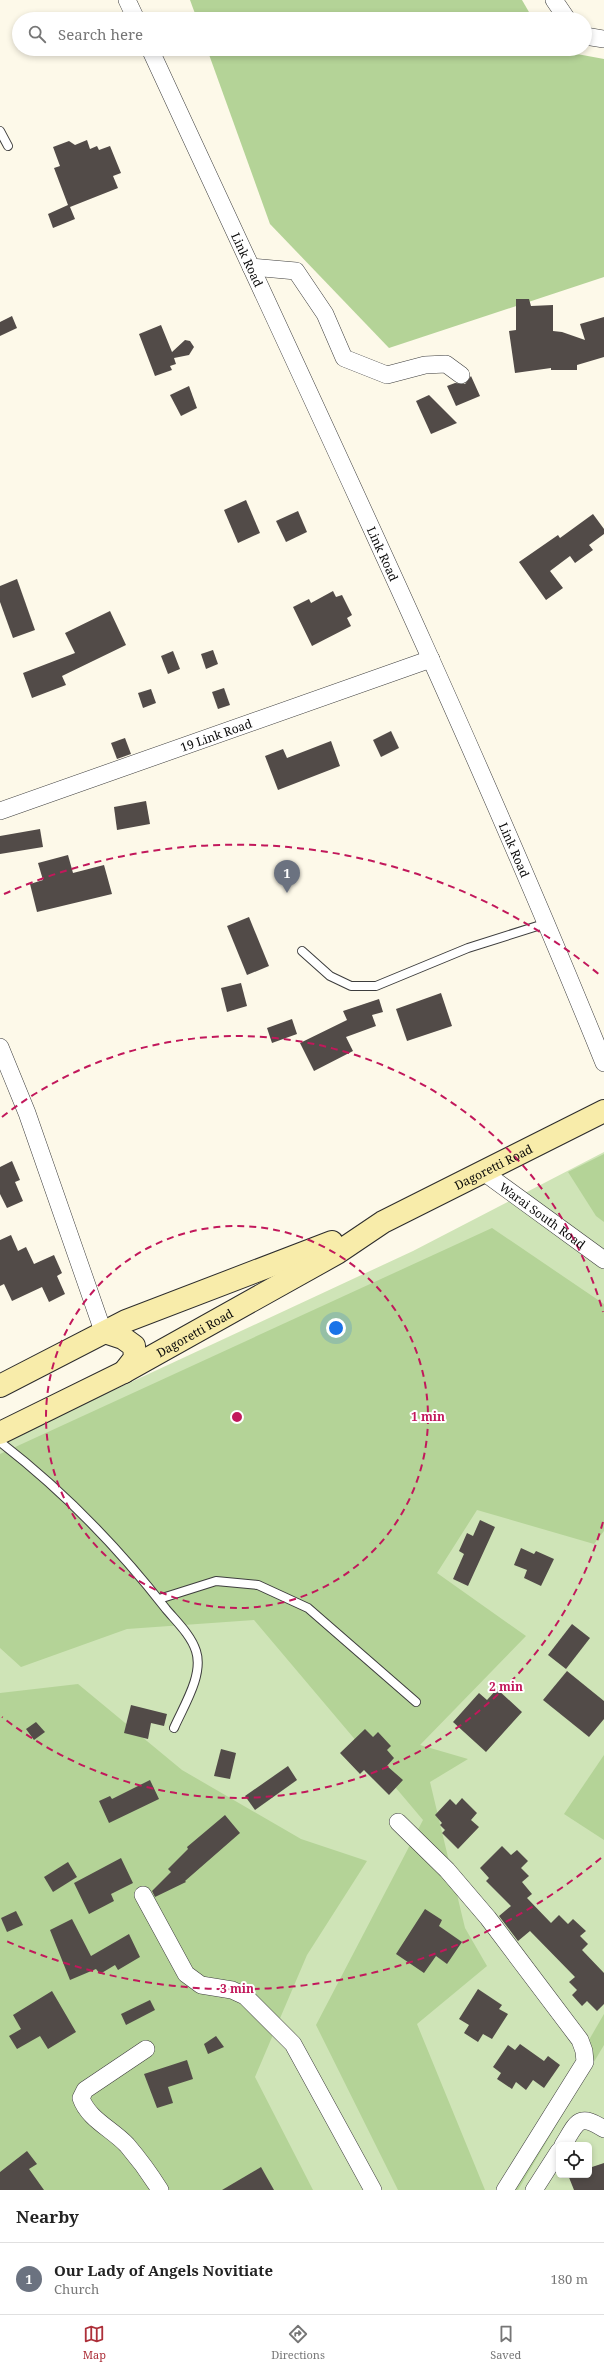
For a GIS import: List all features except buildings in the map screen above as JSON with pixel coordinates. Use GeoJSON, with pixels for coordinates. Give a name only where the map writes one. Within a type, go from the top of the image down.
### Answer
{"type":"FeatureCollection","features":[{"type":"Feature","properties":{"kind":"main road","name":"Dagoretti Road"},"geometry":{"type":"LineString","coordinates":[[0,1433],[124,1372],[337,1252],[383,1222],[604,1111]]}},
{"type":"Feature","properties":{"kind":"main road","name":"Dagoretti Road"},"geometry":{"type":"LineString","coordinates":[[0,1386],[126,1321],[383,1222]]}},
{"type":"Feature","properties":{"kind":"main road"},"geometry":{"type":"LineString","coordinates":[[104,1333],[123,1338],[134,1346],[135,1358],[124,1372]]}},
{"type":"Feature","properties":{"kind":"street"},"geometry":{"type":"LineString","coordinates":[[127,0],[133,12]]}},
{"type":"Feature","properties":{"kind":"street"},"geometry":{"type":"LineString","coordinates":[[554,0],[562,12]]}},
{"type":"Feature","properties":{"kind":"street"},"geometry":{"type":"LineString","coordinates":[[592,37],[604,39]]}},
{"type":"Feature","properties":{"kind":"street","name":"Link Road"},"geometry":{"type":"LineString","coordinates":[[153,56],[431,659],[547,923],[604,1063]]}},
{"type":"Feature","properties":{"kind":"street"},"geometry":{"type":"LineString","coordinates":[[251,267],[296,271],[325,314],[344,358],[387,375],[425,365],[446,364],[461,375]]}},
{"type":"Feature","properties":{"kind":"street","name":"19 Link Road"},"geometry":{"type":"LineString","coordinates":[[0,811],[431,659]]}},
{"type":"Feature","properties":{"kind":"street"},"geometry":{"type":"LineString","coordinates":[[0,1047],[29,1121],[104,1333]]}},
{"type":"Feature","properties":{"kind":"street","name":"Warai South Road"},"geometry":{"type":"LineString","coordinates":[[482,1171],[604,1260]]}},
{"type":"Feature","properties":{"kind":"street"},"geometry":{"type":"LineString","coordinates":[[398,1822],[447,1870],[488,1918],[580,2040],[584,2051],[585,2062],[505,2190]]}},
{"type":"Feature","properties":{"kind":"street"},"geometry":{"type":"LineString","coordinates":[[143,1895],[186,1974],[193,1981],[201,1985],[232,1990],[245,1996],[293,2044],[373,2190]]}},
{"type":"Feature","properties":{"kind":"street"},"geometry":{"type":"LineString","coordinates":[[146,2049],[85,2090],[80,2098],[92,2117],[127,2145],[146,2168],[160,2190]]}},
{"type":"Feature","properties":{"kind":"street"},"geometry":{"type":"LineString","coordinates":[[565,2142],[576,2124],[582,2120],[591,2120],[604,2129]]}},
{"type":"Feature","properties":{"kind":"street"},"geometry":{"type":"LineString","coordinates":[[534,2190],[556,2156]]}},
{"type":"Feature","properties":{"kind":"lane"},"geometry":{"type":"LineString","coordinates":[[0,131],[8,146]]}},
{"type":"Feature","properties":{"kind":"lane"},"geometry":{"type":"LineString","coordinates":[[302,951],[330,976],[351,986],[376,986],[468,948],[547,923]]}},
{"type":"Feature","properties":{"kind":"lane"},"geometry":{"type":"LineString","coordinates":[[0,1442],[41,1473],[89,1519],[159,1599],[190,1639],[196,1651],[197,1668],[174,1728]]}},
{"type":"Feature","properties":{"kind":"lane"},"geometry":{"type":"LineString","coordinates":[[159,1599],[216,1581],[258,1584],[308,1608],[416,1702]]}},
{"type":"Feature","properties":{"kind":"green space"},"geometry":{"type":"Polygon","coordinates":[[[190,0],[522,0],[529,12],[194,12],[190,0]]]}},
{"type":"Feature","properties":{"kind":"green space"},"geometry":{"type":"Polygon","coordinates":[[[210,56],[588,56],[604,59],[604,277],[389,348],[270,224],[210,56]]]}},
{"type":"Feature","properties":{"kind":"green space"},"geometry":{"type":"Polygon","coordinates":[[[604,1152],[604,2190],[0,2190],[0,1443],[413,1251],[604,1152]]]}},
{"type":"Feature","properties":{"kind":"green space"},"geometry":{"type":"Polygon","coordinates":[[[604,1154],[604,1222],[596,1216],[568,1172],[604,1154]]]}},
{"type":"Feature","properties":{"kind":"green space"},"geometry":{"type":"Polygon","coordinates":[[[492,1228],[604,1304],[604,1531],[594,1544],[477,1510],[437,1573],[526,1636],[420,1745],[468,1759],[430,1782],[465,1928],[487,1966],[417,2024],[485,2190],[398,2190],[316,2025],[423,1820],[254,1620],[127,1629],[21,1667],[0,1648],[0,1454],[492,1228]]]}},
{"type":"Feature","properties":{"kind":"green space"},"geometry":{"type":"Polygon","coordinates":[[[78,1684],[182,1770],[301,1839],[367,1861],[307,1955],[255,2077],[313,2190],[0,2190],[0,1693],[78,1684]]]}},
{"type":"Feature","properties":{"kind":"green space"},"geometry":{"type":"Polygon","coordinates":[[[604,1755],[604,1840],[564,1814],[604,1755]]]}},
{"type":"Feature","properties":{"kind":"green space"},"geometry":{"type":"Polygon","coordinates":[[[604,2014],[604,2045],[518,2190],[502,2190],[604,2014]]]}},
{"type":"Feature","properties":{"kind":"place","name":"Our Lady of Angels Novitiate"},"geometry":{"type":"Point","coordinates":[287,893]}}]}
